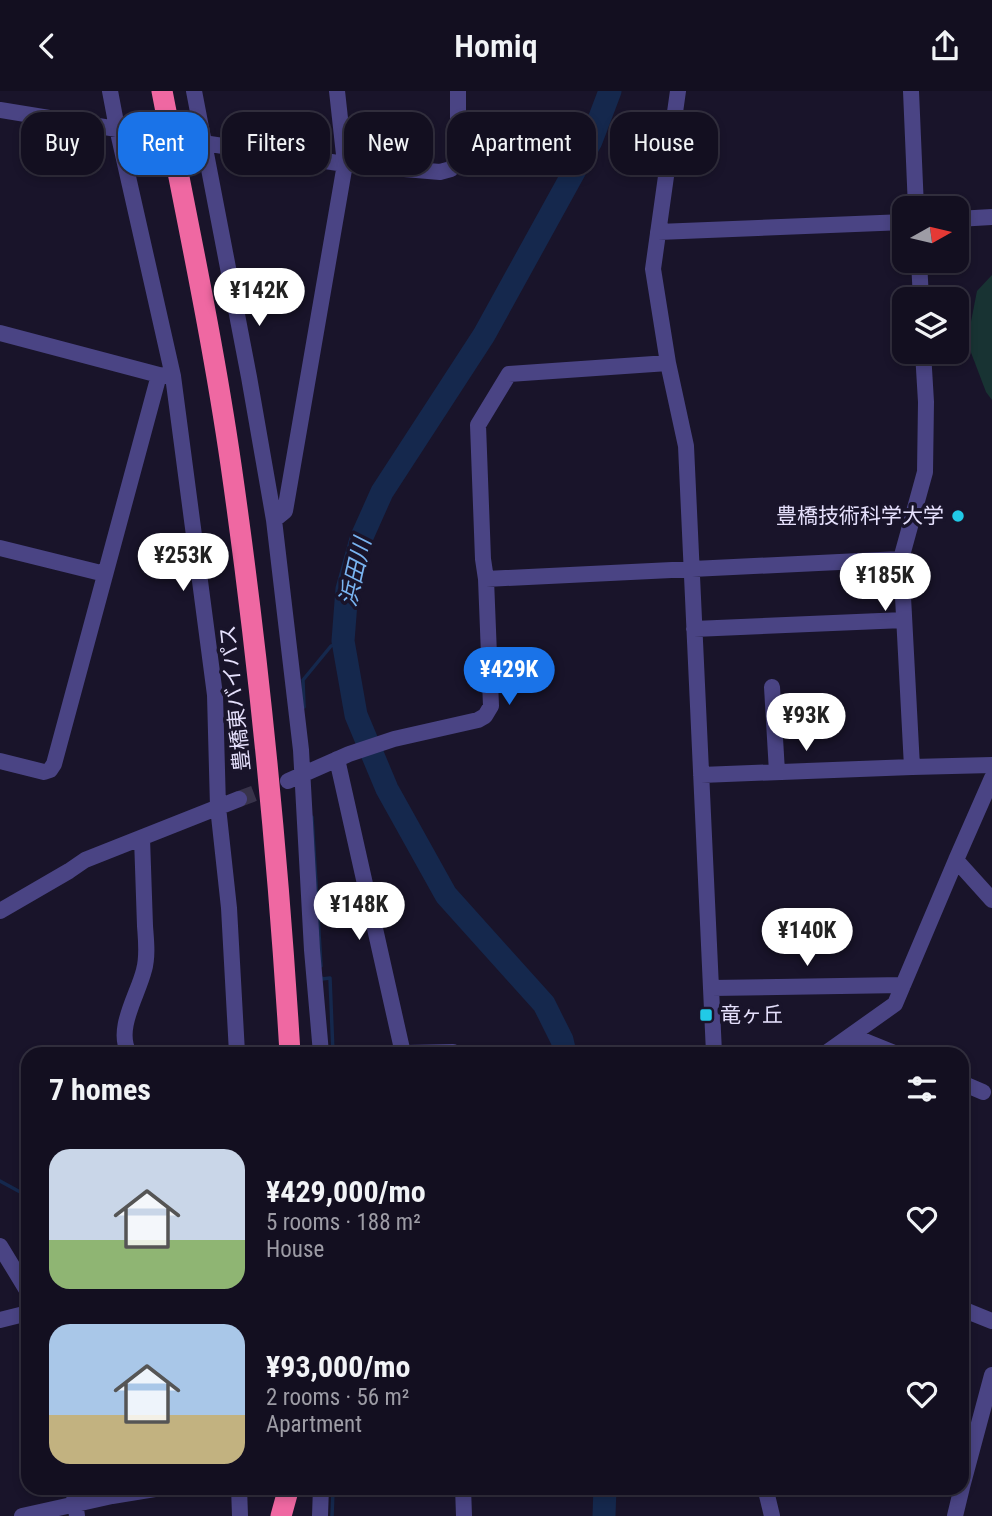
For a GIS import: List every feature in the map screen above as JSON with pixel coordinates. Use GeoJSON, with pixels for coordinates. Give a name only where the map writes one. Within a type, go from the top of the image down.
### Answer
{"type":"FeatureCollection","features":[{"type":"Feature","properties":{"kind":"highway","name":"豊橋東バイパス"},"geometry":{"type":"LineString","coordinates":[[162,91],[231,464],[262,703],[290,1047]]}},
{"type":"Feature","properties":{"kind":"street"},"geometry":{"type":"LineString","coordinates":[[110,91],[166,376],[215,695],[218,807],[229,908],[237,1047]]}},
{"type":"Feature","properties":{"kind":"street"},"geometry":{"type":"LineString","coordinates":[[194,91],[198,112]]}},
{"type":"Feature","properties":{"kind":"street"},"geometry":{"type":"LineString","coordinates":[[337,91],[344,155]]}},
{"type":"Feature","properties":{"kind":"street"},"geometry":{"type":"LineString","coordinates":[[433,171],[451,169],[458,159],[458,91]]}},
{"type":"Feature","properties":{"kind":"street"},"geometry":{"type":"LineString","coordinates":[[678,91],[653,269],[668,363],[686,446],[714,1047]]}},
{"type":"Feature","properties":{"kind":"street"},"geometry":{"type":"LineString","coordinates":[[911,91],[915,196]]}},
{"type":"Feature","properties":{"kind":"street"},"geometry":{"type":"LineString","coordinates":[[0,110],[117,128]]}},
{"type":"Feature","properties":{"kind":"street"},"geometry":{"type":"LineString","coordinates":[[208,145],[344,164]]}},
{"type":"Feature","properties":{"kind":"street"},"geometry":{"type":"LineString","coordinates":[[208,165],[274,520],[301,750],[295,778],[320,1047]]}},
{"type":"Feature","properties":{"kind":"street"},"geometry":{"type":"LineString","coordinates":[[274,520],[285,511],[344,170]]}},
{"type":"Feature","properties":{"kind":"street"},"geometry":{"type":"LineString","coordinates":[[970,218],[992,217]]}},
{"type":"Feature","properties":{"kind":"street"},"geometry":{"type":"LineString","coordinates":[[658,232],[892,223]]}},
{"type":"Feature","properties":{"kind":"street"},"geometry":{"type":"LineString","coordinates":[[0,333],[166,376]]}},
{"type":"Feature","properties":{"kind":"street"},"geometry":{"type":"LineString","coordinates":[[295,778],[343,756],[394,739],[478,720],[485,716],[491,706],[478,425],[509,374],[668,363]]}},
{"type":"Feature","properties":{"kind":"street"},"geometry":{"type":"LineString","coordinates":[[912,767],[901,559],[925,472],[924,364]]}},
{"type":"Feature","properties":{"kind":"street"},"geometry":{"type":"LineString","coordinates":[[0,761],[44,772],[50,770],[54,764],[105,574],[166,376]]}},
{"type":"Feature","properties":{"kind":"street"},"geometry":{"type":"LineString","coordinates":[[0,548],[105,574]]}},
{"type":"Feature","properties":{"kind":"street"},"geometry":{"type":"LineString","coordinates":[[486,579],[901,559]]}},
{"type":"Feature","properties":{"kind":"street"},"geometry":{"type":"LineString","coordinates":[[694,629],[904,620]]}},
{"type":"Feature","properties":{"kind":"street"},"geometry":{"type":"LineString","coordinates":[[772,687],[777,772]]}},
{"type":"Feature","properties":{"kind":"street"},"geometry":{"type":"LineString","coordinates":[[343,756],[402,1047]]}},
{"type":"Feature","properties":{"kind":"street"},"geometry":{"type":"LineString","coordinates":[[701,775],[992,765]]}},
{"type":"Feature","properties":{"kind":"street"},"geometry":{"type":"LineString","coordinates":[[835,1047],[895,1004],[992,778]]}},
{"type":"Feature","properties":{"kind":"street"},"geometry":{"type":"LineString","coordinates":[[0,911],[85,860],[239,799]]}},
{"type":"Feature","properties":{"kind":"street"},"geometry":{"type":"LineString","coordinates":[[125,1047],[126,1023],[145,968],[142,838]]}},
{"type":"Feature","properties":{"kind":"street"},"geometry":{"type":"LineString","coordinates":[[956,860],[992,900]]}},
{"type":"Feature","properties":{"kind":"street"},"geometry":{"type":"LineString","coordinates":[[711,988],[903,985]]}},
{"type":"Feature","properties":{"kind":"street"},"geometry":{"type":"LineString","coordinates":[[852,1036],[879,1047]]}},
{"type":"Feature","properties":{"kind":"street"},"geometry":{"type":"LineString","coordinates":[[969,1085],[989,1091]]}},
{"type":"Feature","properties":{"kind":"street"},"geometry":{"type":"LineString","coordinates":[[0,1246],[21,1280]]}},
{"type":"Feature","properties":{"kind":"street"},"geometry":{"type":"LineString","coordinates":[[969,1312],[992,1321]]}},
{"type":"Feature","properties":{"kind":"street"},"geometry":{"type":"LineString","coordinates":[[0,1320],[21,1315]]}},
{"type":"Feature","properties":{"kind":"street"},"geometry":{"type":"LineString","coordinates":[[969,1461],[992,1375]]}},
{"type":"Feature","properties":{"kind":"street"},"geometry":{"type":"LineString","coordinates":[[22,1516],[76,1510],[118,1495]]}},
{"type":"Feature","properties":{"kind":"street"},"geometry":{"type":"LineString","coordinates":[[239,1495],[240,1516]]}},
{"type":"Feature","properties":{"kind":"street"},"geometry":{"type":"LineString","coordinates":[[320,1516],[321,1495]]}},
{"type":"Feature","properties":{"kind":"street"},"geometry":{"type":"LineString","coordinates":[[463,1495],[464,1516]]}},
{"type":"Feature","properties":{"kind":"street"},"geometry":{"type":"LineString","coordinates":[[767,1495],[772,1516]]}},
{"type":"Feature","properties":{"kind":"street"},"geometry":{"type":"LineString","coordinates":[[955,1516],[960,1495]]}},
{"type":"Feature","properties":{"kind":"green space"},"geometry":{"type":"Polygon","coordinates":[[[992,275],[992,400],[986,392],[969,347],[969,332],[977,291],[992,275]]]}},
{"type":"Feature","properties":{"kind":"waterway","name":"浜田川"},"geometry":{"type":"LineString","coordinates":[[564,1047],[544,1004],[446,895],[387,789],[356,715],[343,641],[347,589],[361,539],[382,492],[484,335],[591,141],[610,91]]}},
{"type":"Feature","properties":{"kind":"waterway"},"geometry":{"type":"LineString","coordinates":[[304,707],[303,680],[331,646],[343,641]]}},
{"type":"Feature","properties":{"kind":"waterway"},"geometry":{"type":"LineString","coordinates":[[312,817],[321,966]]}},
{"type":"Feature","properties":{"kind":"waterway"},"geometry":{"type":"LineString","coordinates":[[322,978],[330,978],[333,1047]]}},
{"type":"Feature","properties":{"kind":"waterway"},"geometry":{"type":"LineString","coordinates":[[0,1181],[21,1192]]}},
{"type":"Feature","properties":{"kind":"waterway"},"geometry":{"type":"LineString","coordinates":[[332,1516],[333,1495]]}},
{"type":"Feature","properties":{"kind":"waterway","name":"浜田川"},"geometry":{"type":"LineString","coordinates":[[604,1516],[605,1495]]}},
{"type":"Feature","properties":{"kind":"tunnel"},"geometry":{"type":"LineString","coordinates":[[239,799],[279,784]]}},
{"type":"Feature","properties":{"kind":"place","name":"豊橋技術科学大学"},"geometry":{"type":"Point","coordinates":[958,516]}},
{"type":"Feature","properties":{"kind":"place","name":"竜ヶ丘"},"geometry":{"type":"Point","coordinates":[706,1015]}}]}
